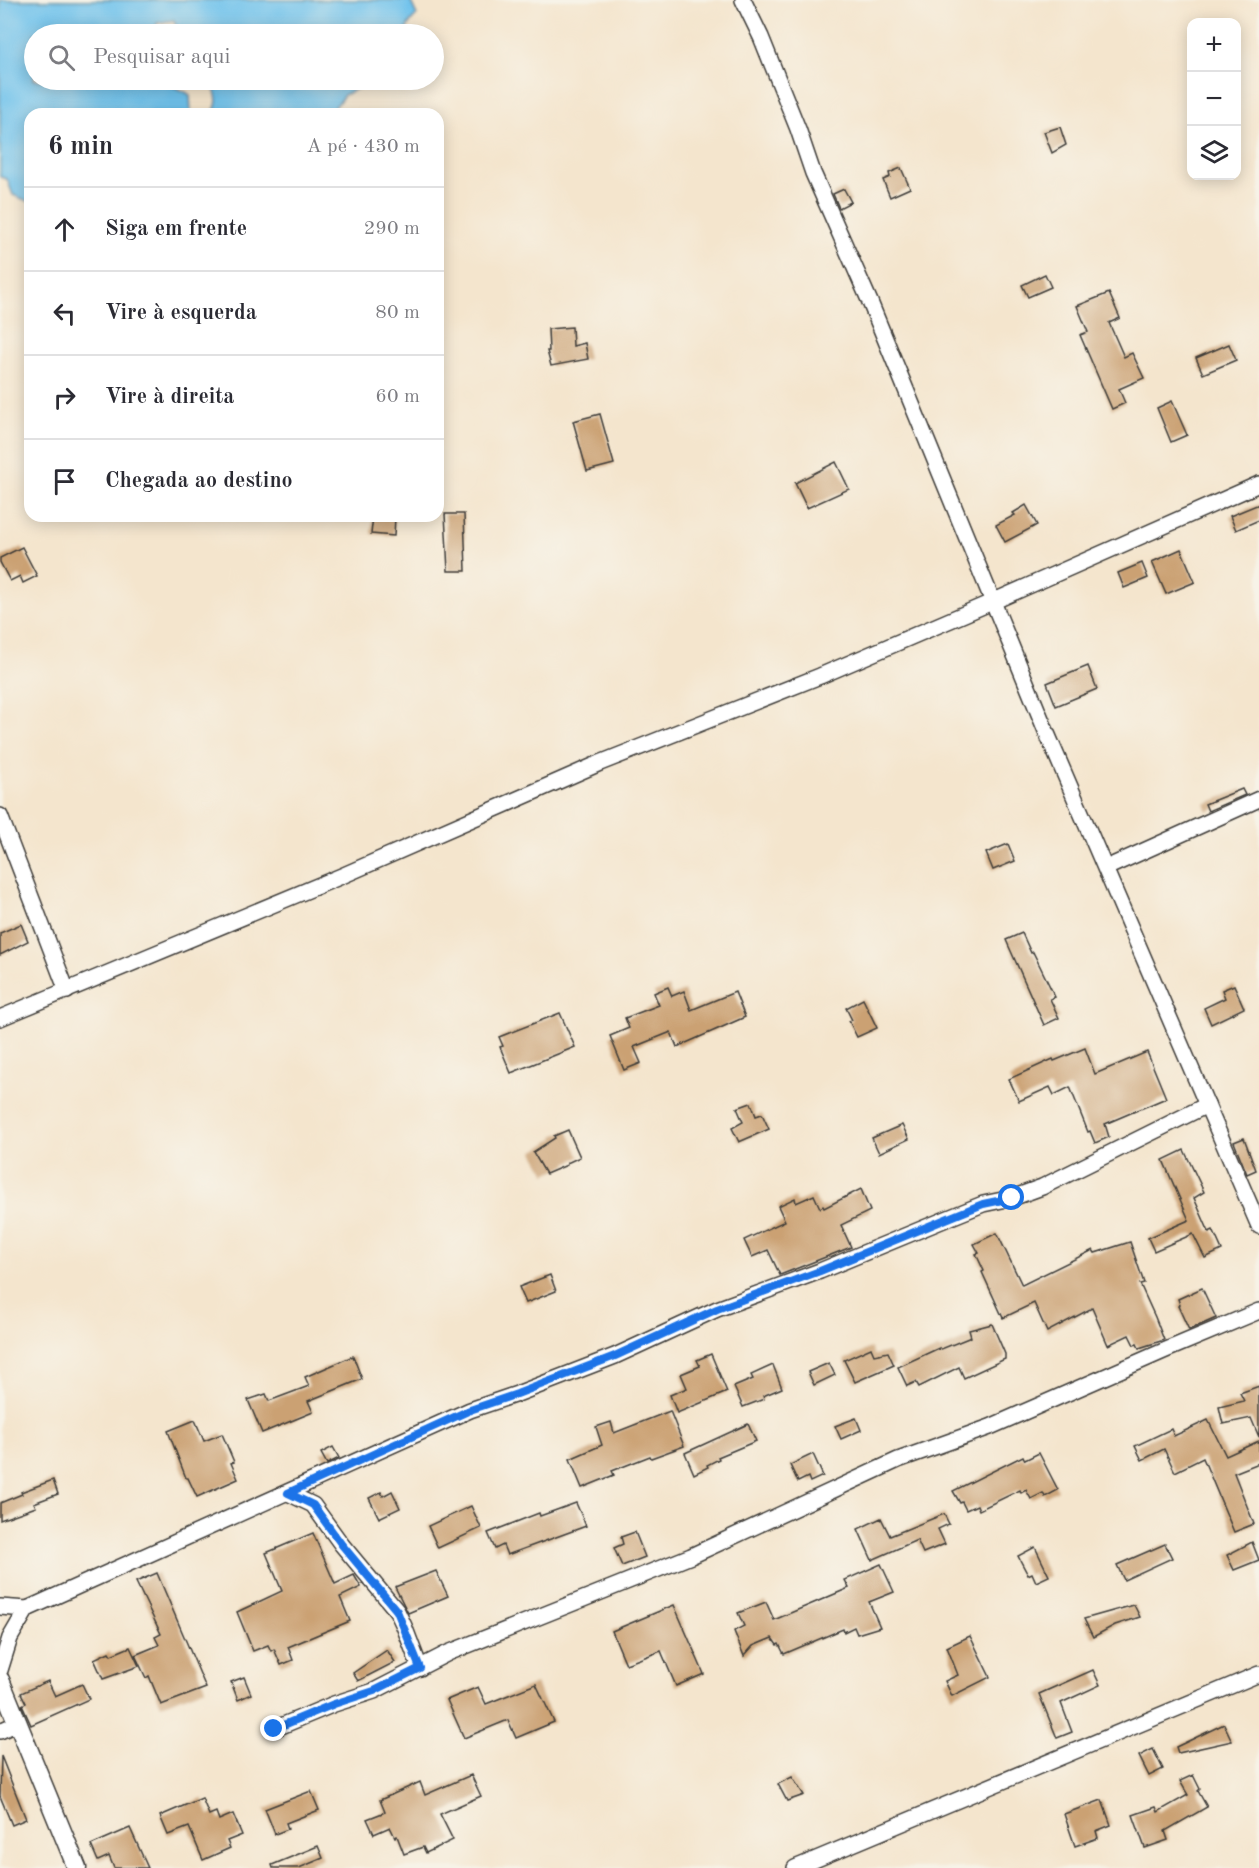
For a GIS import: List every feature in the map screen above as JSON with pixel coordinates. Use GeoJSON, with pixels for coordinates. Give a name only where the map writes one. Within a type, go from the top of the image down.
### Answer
{"type":"FeatureCollection","features":[{"type":"Feature","properties":{"kind":"street"},"geometry":{"type":"LineString","coordinates":[[743,0],[761,37],[813,173],[870,302],[1046,731],[1107,868],[1207,1105],[1254,1199],[1259,1226]]}},
{"type":"Feature","properties":{"kind":"street"},"geometry":{"type":"LineString","coordinates":[[0,1018],[344,875],[600,763],[820,676],[1259,484]]}},
{"type":"Feature","properties":{"kind":"street"},"geometry":{"type":"LineString","coordinates":[[1107,868],[1259,800]]}},
{"type":"Feature","properties":{"kind":"street"},"geometry":{"type":"LineString","coordinates":[[0,816],[67,991]]}},
{"type":"Feature","properties":{"kind":"street"},"geometry":{"type":"LineString","coordinates":[[0,1607],[27,1609],[470,1410],[615,1356],[717,1309],[820,1271],[983,1204],[1012,1198],[1042,1187],[1207,1105]]}},
{"type":"Feature","properties":{"kind":"street"},"geometry":{"type":"LineString","coordinates":[[274,1729],[334,1704],[374,1691],[448,1653],[691,1556],[898,1460],[990,1427],[1259,1311]]}},
{"type":"Feature","properties":{"kind":"street"},"geometry":{"type":"LineString","coordinates":[[288,1493],[313,1505],[342,1545],[397,1611],[420,1668]]}},
{"type":"Feature","properties":{"kind":"street"},"geometry":{"type":"LineString","coordinates":[[0,1670],[10,1638],[27,1609]]}},
{"type":"Feature","properties":{"kind":"street"},"geometry":{"type":"LineString","coordinates":[[795,1868],[1259,1674]]}},
{"type":"Feature","properties":{"kind":"street"},"geometry":{"type":"LineString","coordinates":[[0,1680],[77,1868]]}},
{"type":"Feature","properties":{"kind":"street"},"geometry":{"type":"LineString","coordinates":[[0,1731],[18,1723]]}},
{"type":"Feature","properties":{"kind":"water"},"geometry":{"type":"Polygon","coordinates":[[[0,0],[410,0],[417,15],[409,24],[175,24],[174,20],[157,24],[24,24],[24,90],[181,90],[190,95],[191,108],[24,108],[24,200],[13,195],[7,179],[0,177],[0,0]]]}},
{"type":"Feature","properties":{"kind":"water"},"geometry":{"type":"Polygon","coordinates":[[[214,90],[354,90],[344,95],[334,108],[215,108],[217,99],[214,90]]]}},
{"type":"Feature","properties":{"kind":"building"},"geometry":{"type":"Polygon","coordinates":[[[1060,127],[1066,145],[1052,153],[1044,132],[1060,127]]]}},
{"type":"Feature","properties":{"kind":"building"},"geometry":{"type":"Polygon","coordinates":[[[901,168],[910,188],[890,197],[883,180],[890,177],[889,173],[901,168]]]}},
{"type":"Feature","properties":{"kind":"building"},"geometry":{"type":"Polygon","coordinates":[[[844,189],[851,202],[839,208],[833,194],[844,189]]]}},
{"type":"Feature","properties":{"kind":"building"},"geometry":{"type":"Polygon","coordinates":[[[1045,274],[1051,287],[1028,297],[1022,285],[1045,274]]]}},
{"type":"Feature","properties":{"kind":"building"},"geometry":{"type":"Polygon","coordinates":[[[1109,293],[1120,318],[1109,323],[1124,357],[1132,353],[1144,378],[1119,389],[1125,403],[1112,409],[1080,335],[1088,332],[1077,306],[1109,293]]]}},
{"type":"Feature","properties":{"kind":"building"},"geometry":{"type":"Polygon","coordinates":[[[572,327],[573,346],[585,343],[588,359],[551,366],[547,351],[549,351],[548,329],[572,327]]]}},
{"type":"Feature","properties":{"kind":"building"},"geometry":{"type":"Polygon","coordinates":[[[1229,344],[1236,360],[1203,374],[1196,358],[1229,344]]]}},
{"type":"Feature","properties":{"kind":"building"},"geometry":{"type":"Polygon","coordinates":[[[1172,401],[1187,435],[1171,442],[1157,408],[1172,401]]]}},
{"type":"Feature","properties":{"kind":"building"},"geometry":{"type":"Polygon","coordinates":[[[600,414],[614,464],[587,471],[573,421],[600,414]]]}},
{"type":"Feature","properties":{"kind":"building"},"geometry":{"type":"Polygon","coordinates":[[[836,462],[849,489],[807,508],[795,483],[836,462]]]}},
{"type":"Feature","properties":{"kind":"building"},"geometry":{"type":"Polygon","coordinates":[[[1259,504],[1259,520],[1236,530],[1230,516],[1259,504]]]}},
{"type":"Feature","properties":{"kind":"building"},"geometry":{"type":"Polygon","coordinates":[[[1026,505],[1037,525],[1005,542],[996,525],[1015,515],[1013,513],[1026,505]]]}},
{"type":"Feature","properties":{"kind":"building"},"geometry":{"type":"Polygon","coordinates":[[[445,514],[464,514],[466,571],[448,571],[445,514]]]}},
{"type":"Feature","properties":{"kind":"building"},"geometry":{"type":"Polygon","coordinates":[[[372,522],[395,522],[394,536],[371,534],[372,522]]]}},
{"type":"Feature","properties":{"kind":"building"},"geometry":{"type":"Polygon","coordinates":[[[22,547],[37,576],[23,583],[20,576],[10,581],[0,558],[22,547]]]}},
{"type":"Feature","properties":{"kind":"building"},"geometry":{"type":"Polygon","coordinates":[[[1181,549],[1195,582],[1166,594],[1152,562],[1181,549]]]}},
{"type":"Feature","properties":{"kind":"building"},"geometry":{"type":"Polygon","coordinates":[[[1142,563],[1148,578],[1124,588],[1118,573],[1142,563]]]}},
{"type":"Feature","properties":{"kind":"building"},"geometry":{"type":"Polygon","coordinates":[[[1088,666],[1097,689],[1056,706],[1047,683],[1088,666]]]}},
{"type":"Feature","properties":{"kind":"building"},"geometry":{"type":"Polygon","coordinates":[[[1242,789],[1245,795],[1208,811],[1205,804],[1242,789]]]}},
{"type":"Feature","properties":{"kind":"building"},"geometry":{"type":"Polygon","coordinates":[[[1008,844],[1015,861],[993,870],[986,853],[1008,844]]]}},
{"type":"Feature","properties":{"kind":"building"},"geometry":{"type":"Polygon","coordinates":[[[21,924],[28,941],[0,955],[0,933],[21,924]]]}},
{"type":"Feature","properties":{"kind":"building"},"geometry":{"type":"Polygon","coordinates":[[[1022,933],[1055,997],[1050,999],[1059,1018],[1044,1025],[1006,940],[1022,933]]]}},
{"type":"Feature","properties":{"kind":"building"},"geometry":{"type":"Polygon","coordinates":[[[1234,985],[1244,1008],[1211,1024],[1204,1008],[1225,998],[1222,990],[1234,985]]]}},
{"type":"Feature","properties":{"kind":"building"},"geometry":{"type":"Polygon","coordinates":[[[668,987],[672,996],[684,991],[691,1010],[735,992],[745,1017],[677,1047],[671,1032],[634,1047],[641,1063],[624,1070],[610,1036],[629,1028],[625,1018],[659,1005],[654,993],[668,987]]]}},
{"type":"Feature","properties":{"kind":"building"},"geometry":{"type":"Polygon","coordinates":[[[863,999],[877,1028],[857,1037],[849,1021],[852,1020],[846,1008],[863,999]]]}},
{"type":"Feature","properties":{"kind":"building"},"geometry":{"type":"Polygon","coordinates":[[[560,1013],[575,1047],[511,1073],[500,1047],[503,1046],[499,1037],[560,1013]]]}},
{"type":"Feature","properties":{"kind":"building"},"geometry":{"type":"Polygon","coordinates":[[[1085,1048],[1095,1074],[1147,1052],[1166,1098],[1105,1124],[1109,1137],[1095,1143],[1090,1131],[1088,1132],[1070,1087],[1054,1095],[1050,1087],[1019,1101],[1009,1079],[1053,1059],[1054,1061],[1085,1048]]]}},
{"type":"Feature","properties":{"kind":"building"},"geometry":{"type":"Polygon","coordinates":[[[751,1103],[756,1116],[762,1114],[769,1129],[739,1142],[732,1128],[743,1122],[737,1108],[751,1103]]]}},
{"type":"Feature","properties":{"kind":"building"},"geometry":{"type":"Polygon","coordinates":[[[902,1125],[909,1139],[879,1153],[872,1138],[902,1125]]]}},
{"type":"Feature","properties":{"kind":"building"},"geometry":{"type":"Polygon","coordinates":[[[568,1130],[580,1157],[546,1174],[533,1152],[555,1138],[554,1136],[568,1130]]]}},
{"type":"Feature","properties":{"kind":"building"},"geometry":{"type":"Polygon","coordinates":[[[1244,1138],[1256,1170],[1247,1174],[1234,1142],[1244,1138]]]}},
{"type":"Feature","properties":{"kind":"building"},"geometry":{"type":"Polygon","coordinates":[[[1184,1150],[1204,1192],[1194,1198],[1209,1232],[1213,1230],[1222,1250],[1205,1258],[1193,1234],[1154,1251],[1148,1238],[1189,1220],[1163,1160],[1184,1150]]]}},
{"type":"Feature","properties":{"kind":"building"},"geometry":{"type":"Polygon","coordinates":[[[861,1189],[870,1211],[841,1225],[851,1247],[780,1275],[768,1250],[752,1257],[744,1240],[785,1221],[778,1206],[795,1198],[796,1203],[814,1195],[820,1208],[823,1206],[824,1208],[861,1189]]]}},
{"type":"Feature","properties":{"kind":"building"},"geometry":{"type":"Polygon","coordinates":[[[997,1233],[1022,1285],[1093,1250],[1095,1253],[1130,1242],[1144,1283],[1140,1284],[1164,1340],[1139,1348],[1137,1344],[1134,1345],[1129,1335],[1108,1345],[1092,1308],[1047,1332],[1034,1303],[1003,1318],[982,1272],[984,1271],[976,1254],[979,1253],[974,1244],[997,1233]]]}},
{"type":"Feature","properties":{"kind":"building"},"geometry":{"type":"Polygon","coordinates":[[[550,1275],[556,1291],[526,1303],[519,1287],[550,1275]]]}},
{"type":"Feature","properties":{"kind":"building"},"geometry":{"type":"Polygon","coordinates":[[[1202,1288],[1216,1318],[1189,1330],[1178,1306],[1180,1305],[1178,1299],[1202,1288]]]}},
{"type":"Feature","properties":{"kind":"building"},"geometry":{"type":"Polygon","coordinates":[[[992,1324],[1005,1359],[964,1378],[959,1367],[919,1387],[916,1382],[907,1386],[898,1367],[939,1348],[939,1350],[971,1337],[969,1330],[992,1324]]]}},
{"type":"Feature","properties":{"kind":"building"},"geometry":{"type":"Polygon","coordinates":[[[871,1348],[874,1355],[888,1352],[894,1365],[855,1382],[844,1360],[871,1348]]]}},
{"type":"Feature","properties":{"kind":"building"},"geometry":{"type":"Polygon","coordinates":[[[711,1354],[727,1392],[677,1413],[670,1395],[687,1388],[681,1374],[700,1366],[697,1360],[711,1354]]]}},
{"type":"Feature","properties":{"kind":"building"},"geometry":{"type":"Polygon","coordinates":[[[353,1356],[362,1379],[308,1401],[313,1412],[262,1433],[248,1400],[266,1394],[269,1401],[309,1386],[305,1377],[353,1356]]]}},
{"type":"Feature","properties":{"kind":"building"},"geometry":{"type":"Polygon","coordinates":[[[829,1363],[835,1375],[814,1385],[808,1372],[829,1363]]]}},
{"type":"Feature","properties":{"kind":"building"},"geometry":{"type":"Polygon","coordinates":[[[773,1365],[782,1388],[763,1396],[764,1399],[743,1407],[734,1387],[753,1379],[751,1375],[773,1365]]]}},
{"type":"Feature","properties":{"kind":"building"},"geometry":{"type":"Polygon","coordinates":[[[1259,1386],[1259,1437],[1251,1418],[1223,1424],[1219,1407],[1244,1401],[1240,1393],[1259,1386]]]}},
{"type":"Feature","properties":{"kind":"building"},"geometry":{"type":"Polygon","coordinates":[[[670,1411],[684,1446],[612,1471],[614,1475],[582,1488],[570,1459],[602,1445],[596,1427],[611,1422],[614,1433],[670,1411]]]}},
{"type":"Feature","properties":{"kind":"building"},"geometry":{"type":"Polygon","coordinates":[[[856,1418],[861,1430],[841,1439],[835,1426],[856,1418]]]}},
{"type":"Feature","properties":{"kind":"building"},"geometry":{"type":"Polygon","coordinates":[[[195,1420],[204,1441],[222,1434],[234,1462],[231,1463],[238,1479],[197,1497],[186,1478],[168,1431],[195,1420]]]}},
{"type":"Feature","properties":{"kind":"building"},"geometry":{"type":"Polygon","coordinates":[[[1208,1420],[1226,1456],[1259,1441],[1259,1463],[1234,1473],[1254,1524],[1234,1532],[1203,1458],[1175,1472],[1164,1449],[1142,1460],[1135,1446],[1171,1429],[1174,1436],[1208,1420]]]}},
{"type":"Feature","properties":{"kind":"building"},"geometry":{"type":"Polygon","coordinates":[[[748,1424],[756,1441],[718,1457],[719,1459],[707,1465],[708,1467],[694,1474],[685,1453],[748,1424]]]}},
{"type":"Feature","properties":{"kind":"building"},"geometry":{"type":"Polygon","coordinates":[[[333,1447],[339,1458],[327,1464],[321,1453],[333,1447]]]}},
{"type":"Feature","properties":{"kind":"building"},"geometry":{"type":"Polygon","coordinates":[[[1039,1453],[1058,1490],[1045,1497],[1043,1493],[1031,1499],[1026,1490],[1021,1493],[1020,1490],[979,1510],[977,1505],[966,1510],[953,1491],[1023,1456],[1025,1460],[1039,1453]]]}},
{"type":"Feature","properties":{"kind":"building"},"geometry":{"type":"Polygon","coordinates":[[[813,1454],[823,1476],[810,1482],[808,1477],[798,1482],[790,1465],[813,1454]]]}},
{"type":"Feature","properties":{"kind":"building"},"geometry":{"type":"Polygon","coordinates":[[[53,1480],[58,1494],[34,1503],[36,1507],[0,1520],[0,1503],[53,1480]]]}},
{"type":"Feature","properties":{"kind":"building"},"geometry":{"type":"Polygon","coordinates":[[[392,1491],[400,1508],[379,1518],[369,1498],[381,1492],[383,1496],[392,1491]]]}},
{"type":"Feature","properties":{"kind":"building"},"geometry":{"type":"Polygon","coordinates":[[[576,1503],[586,1526],[507,1555],[503,1545],[495,1549],[488,1533],[539,1513],[540,1516],[576,1503]]]}},
{"type":"Feature","properties":{"kind":"building"},"geometry":{"type":"Polygon","coordinates":[[[471,1506],[481,1528],[438,1548],[428,1526],[471,1506]]]}},
{"type":"Feature","properties":{"kind":"building"},"geometry":{"type":"Polygon","coordinates":[[[944,1514],[949,1524],[938,1529],[945,1544],[923,1553],[917,1540],[872,1560],[858,1529],[881,1518],[890,1536],[944,1514]]]}},
{"type":"Feature","properties":{"kind":"building"},"geometry":{"type":"Polygon","coordinates":[[[635,1532],[645,1557],[622,1566],[614,1548],[623,1544],[621,1537],[635,1532]]]}},
{"type":"Feature","properties":{"kind":"building"},"geometry":{"type":"Polygon","coordinates":[[[313,1533],[335,1584],[354,1575],[361,1587],[340,1597],[350,1621],[288,1647],[293,1660],[281,1665],[274,1649],[271,1651],[268,1645],[253,1651],[237,1612],[282,1591],[266,1553],[313,1533]]]}},
{"type":"Feature","properties":{"kind":"building"},"geometry":{"type":"Polygon","coordinates":[[[1252,1542],[1259,1560],[1234,1570],[1227,1555],[1252,1542]]]}},
{"type":"Feature","properties":{"kind":"building"},"geometry":{"type":"Polygon","coordinates":[[[1165,1544],[1172,1558],[1124,1580],[1117,1565],[1165,1544]]]}},
{"type":"Feature","properties":{"kind":"building"},"geometry":{"type":"Polygon","coordinates":[[[1035,1547],[1049,1576],[1036,1582],[1032,1573],[1028,1575],[1018,1556],[1035,1547]]]}},
{"type":"Feature","properties":{"kind":"building"},"geometry":{"type":"Polygon","coordinates":[[[881,1564],[894,1592],[869,1602],[880,1627],[857,1634],[854,1627],[844,1632],[843,1629],[784,1654],[779,1644],[777,1645],[772,1638],[753,1646],[744,1656],[734,1631],[744,1626],[738,1613],[766,1602],[774,1620],[849,1588],[845,1580],[881,1564]]]}},
{"type":"Feature","properties":{"kind":"building"},"geometry":{"type":"Polygon","coordinates":[[[436,1571],[448,1596],[408,1613],[395,1587],[436,1571]]]}},
{"type":"Feature","properties":{"kind":"building"},"geometry":{"type":"Polygon","coordinates":[[[157,1573],[206,1688],[161,1705],[149,1676],[146,1678],[135,1655],[159,1645],[155,1637],[161,1634],[136,1582],[157,1573]]]}},
{"type":"Feature","properties":{"kind":"building"},"geometry":{"type":"Polygon","coordinates":[[[674,1605],[704,1674],[676,1686],[661,1651],[626,1664],[612,1631],[674,1605]]]}},
{"type":"Feature","properties":{"kind":"building"},"geometry":{"type":"Polygon","coordinates":[[[1134,1605],[1140,1617],[1115,1625],[1093,1637],[1084,1619],[1134,1605]]]}},
{"type":"Feature","properties":{"kind":"building"},"geometry":{"type":"Polygon","coordinates":[[[970,1636],[990,1677],[952,1696],[945,1681],[958,1675],[947,1647],[970,1636]]]}},
{"type":"Feature","properties":{"kind":"building"},"geometry":{"type":"Polygon","coordinates":[[[130,1647],[139,1666],[103,1679],[94,1659],[109,1652],[111,1655],[130,1647]]]}},
{"type":"Feature","properties":{"kind":"building"},"geometry":{"type":"Polygon","coordinates":[[[387,1650],[395,1662],[358,1681],[353,1673],[387,1650]]]}},
{"type":"Feature","properties":{"kind":"building"},"geometry":{"type":"Polygon","coordinates":[[[1093,1670],[1100,1685],[1061,1703],[1072,1732],[1057,1738],[1039,1694],[1093,1670]]]}},
{"type":"Feature","properties":{"kind":"building"},"geometry":{"type":"Polygon","coordinates":[[[244,1677],[251,1694],[238,1700],[231,1682],[244,1677]]]}},
{"type":"Feature","properties":{"kind":"building"},"geometry":{"type":"Polygon","coordinates":[[[48,1681],[55,1696],[82,1684],[89,1699],[31,1725],[22,1705],[26,1703],[21,1693],[48,1681]]]}},
{"type":"Feature","properties":{"kind":"building"},"geometry":{"type":"Polygon","coordinates":[[[536,1684],[554,1722],[516,1738],[508,1720],[464,1738],[447,1700],[478,1687],[486,1704],[536,1684]]]}},
{"type":"Feature","properties":{"kind":"building"},"geometry":{"type":"Polygon","coordinates":[[[1224,1724],[1232,1741],[1178,1753],[1176,1747],[1224,1724]]]}},
{"type":"Feature","properties":{"kind":"building"},"geometry":{"type":"Polygon","coordinates":[[[1153,1749],[1163,1769],[1149,1776],[1139,1756],[1153,1749]]]}},
{"type":"Feature","properties":{"kind":"building"},"geometry":{"type":"Polygon","coordinates":[[[1,1756],[26,1819],[12,1825],[0,1796],[1,1756]]]}},
{"type":"Feature","properties":{"kind":"building"},"geometry":{"type":"Polygon","coordinates":[[[471,1775],[481,1796],[440,1814],[453,1840],[426,1853],[423,1847],[404,1854],[397,1836],[395,1837],[390,1827],[374,1834],[367,1819],[385,1812],[380,1800],[420,1782],[425,1795],[471,1775]]]}},
{"type":"Feature","properties":{"kind":"building"},"geometry":{"type":"Polygon","coordinates":[[[1193,1775],[1200,1789],[1198,1791],[1207,1807],[1165,1831],[1168,1840],[1145,1848],[1133,1815],[1156,1807],[1158,1812],[1188,1795],[1180,1781],[1193,1775]]]}},
{"type":"Feature","properties":{"kind":"building"},"geometry":{"type":"Polygon","coordinates":[[[792,1777],[804,1795],[787,1801],[778,1784],[792,1777]]]}},
{"type":"Feature","properties":{"kind":"building"},"geometry":{"type":"Polygon","coordinates":[[[311,1791],[319,1810],[286,1823],[288,1829],[275,1834],[265,1809],[311,1791]]]}},
{"type":"Feature","properties":{"kind":"building"},"geometry":{"type":"Polygon","coordinates":[[[202,1798],[209,1815],[216,1812],[219,1820],[233,1814],[242,1835],[227,1841],[230,1848],[203,1860],[189,1827],[168,1835],[160,1816],[202,1798]]]}},
{"type":"Feature","properties":{"kind":"building"},"geometry":{"type":"Polygon","coordinates":[[[1102,1800],[1111,1825],[1096,1831],[1098,1838],[1075,1846],[1064,1814],[1102,1800]]]}},
{"type":"Feature","properties":{"kind":"building"},"geometry":{"type":"Polygon","coordinates":[[[130,1828],[148,1868],[114,1868],[109,1856],[98,1861],[91,1845],[130,1828]]]}},
{"type":"Feature","properties":{"kind":"building"},"geometry":{"type":"Polygon","coordinates":[[[318,1846],[323,1858],[299,1868],[273,1868],[272,1865],[318,1846]]]}},
{"type":"Feature","properties":{"kind":"route"},"geometry":{"type":"LineString","coordinates":[[274,1729],[334,1704],[374,1691],[420,1668],[397,1611],[342,1545],[313,1505],[288,1493],[470,1410],[615,1356],[717,1309],[820,1271],[983,1204],[1012,1198]]}}]}
